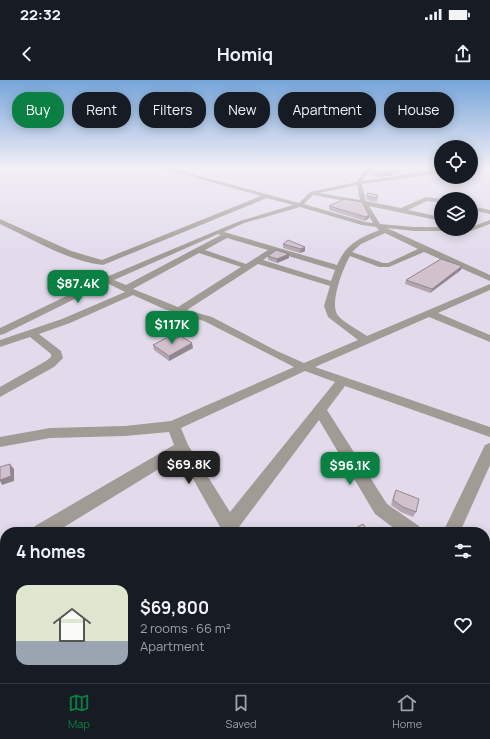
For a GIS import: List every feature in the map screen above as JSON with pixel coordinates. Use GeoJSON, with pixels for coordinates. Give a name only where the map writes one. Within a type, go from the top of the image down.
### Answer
{"type":"FeatureCollection","features":[{"type":"Feature","properties":{"kind":"street"},"geometry":{"type":"LineString","coordinates":[[264,195],[347,220],[382,228],[434,230]]}},
{"type":"Feature","properties":{"kind":"street"},"geometry":{"type":"LineString","coordinates":[[0,332],[107,280],[218,232],[242,222],[300,205],[310,195]]}},
{"type":"Feature","properties":{"kind":"street"},"geometry":{"type":"LineString","coordinates":[[323,195],[434,217]]}},
{"type":"Feature","properties":{"kind":"street"},"geometry":{"type":"LineString","coordinates":[[364,195],[363,201],[382,228],[424,249],[490,278]]}},
{"type":"Feature","properties":{"kind":"street"},"geometry":{"type":"LineString","coordinates":[[0,221],[72,254],[98,263],[103,263],[267,196]]}},
{"type":"Feature","properties":{"kind":"street"},"geometry":{"type":"LineString","coordinates":[[402,210],[426,199],[434,200]]}},
{"type":"Feature","properties":{"kind":"street"},"geometry":{"type":"LineString","coordinates":[[478,209],[490,212]]}},
{"type":"Feature","properties":{"kind":"street"},"geometry":{"type":"LineString","coordinates":[[478,226],[490,222]]}},
{"type":"Feature","properties":{"kind":"street"},"geometry":{"type":"LineString","coordinates":[[366,340],[333,317],[328,306],[348,253],[358,243],[382,228]]}},
{"type":"Feature","properties":{"kind":"street"},"geometry":{"type":"LineString","coordinates":[[218,232],[341,269]]}},
{"type":"Feature","properties":{"kind":"street"},"geometry":{"type":"LineString","coordinates":[[0,344],[66,321],[129,291],[227,235]]}},
{"type":"Feature","properties":{"kind":"street"},"geometry":{"type":"LineString","coordinates":[[180,310],[275,249]]}},
{"type":"Feature","properties":{"kind":"street"},"geometry":{"type":"LineString","coordinates":[[348,253],[382,265],[389,265],[424,249]]}},
{"type":"Feature","properties":{"kind":"street"},"geometry":{"type":"LineString","coordinates":[[201,251],[248,267]]}},
{"type":"Feature","properties":{"kind":"street"},"geometry":{"type":"LineString","coordinates":[[256,261],[335,285]]}},
{"type":"Feature","properties":{"kind":"street"},"geometry":{"type":"LineString","coordinates":[[107,280],[129,291],[208,319],[273,353],[304,367],[490,432]]}},
{"type":"Feature","properties":{"kind":"street"},"geometry":{"type":"LineString","coordinates":[[0,442],[50,433],[125,431],[173,426],[304,367],[490,287]]}},
{"type":"Feature","properties":{"kind":"street"},"geometry":{"type":"LineString","coordinates":[[429,313],[490,338]]}},
{"type":"Feature","properties":{"kind":"street"},"geometry":{"type":"LineString","coordinates":[[0,393],[50,364],[57,358],[57,353],[32,334]]}},
{"type":"Feature","properties":{"kind":"street"},"geometry":{"type":"LineString","coordinates":[[232,527],[343,380]]}},
{"type":"Feature","properties":{"kind":"street"},"geometry":{"type":"LineString","coordinates":[[320,410],[381,509],[405,527]]}},
{"type":"Feature","properties":{"kind":"street"},"geometry":{"type":"LineString","coordinates":[[173,426],[182,448],[230,527]]}},
{"type":"Feature","properties":{"kind":"street"},"geometry":{"type":"LineString","coordinates":[[49,527],[182,448]]}},
{"type":"Feature","properties":{"kind":"street"},"geometry":{"type":"LineString","coordinates":[[453,527],[490,449]]}},
{"type":"Feature","properties":{"kind":"building"},"geometry":{"type":"Polygon","coordinates":[[[368,195],[378,195],[377,198],[368,195]]]}},
{"type":"Feature","properties":{"kind":"building"},"geometry":{"type":"Polygon","coordinates":[[[344,199],[362,202],[369,215],[366,217],[329,206],[344,199]]]}},
{"type":"Feature","properties":{"kind":"building"},"geometry":{"type":"Polygon","coordinates":[[[288,240],[305,247],[301,249],[283,244],[288,240]]]}},
{"type":"Feature","properties":{"kind":"building"},"geometry":{"type":"Polygon","coordinates":[[[276,250],[289,254],[277,259],[268,256],[276,250]]]}},
{"type":"Feature","properties":{"kind":"building"},"geometry":{"type":"Polygon","coordinates":[[[441,259],[462,266],[432,289],[406,280],[441,259]]]}},
{"type":"Feature","properties":{"kind":"building"},"geometry":{"type":"Polygon","coordinates":[[[181,336],[192,343],[169,356],[153,345],[168,337],[173,340],[181,336]]]}},
{"type":"Feature","properties":{"kind":"building"},"geometry":{"type":"Polygon","coordinates":[[[10,464],[11,476],[0,480],[0,467],[10,464]]]}},
{"type":"Feature","properties":{"kind":"building"},"geometry":{"type":"Polygon","coordinates":[[[396,490],[419,499],[416,512],[403,507],[393,500],[396,490]]]}},
{"type":"Feature","properties":{"kind":"building"},"geometry":{"type":"Polygon","coordinates":[[[363,524],[365,527],[357,527],[363,524]]]}}]}
